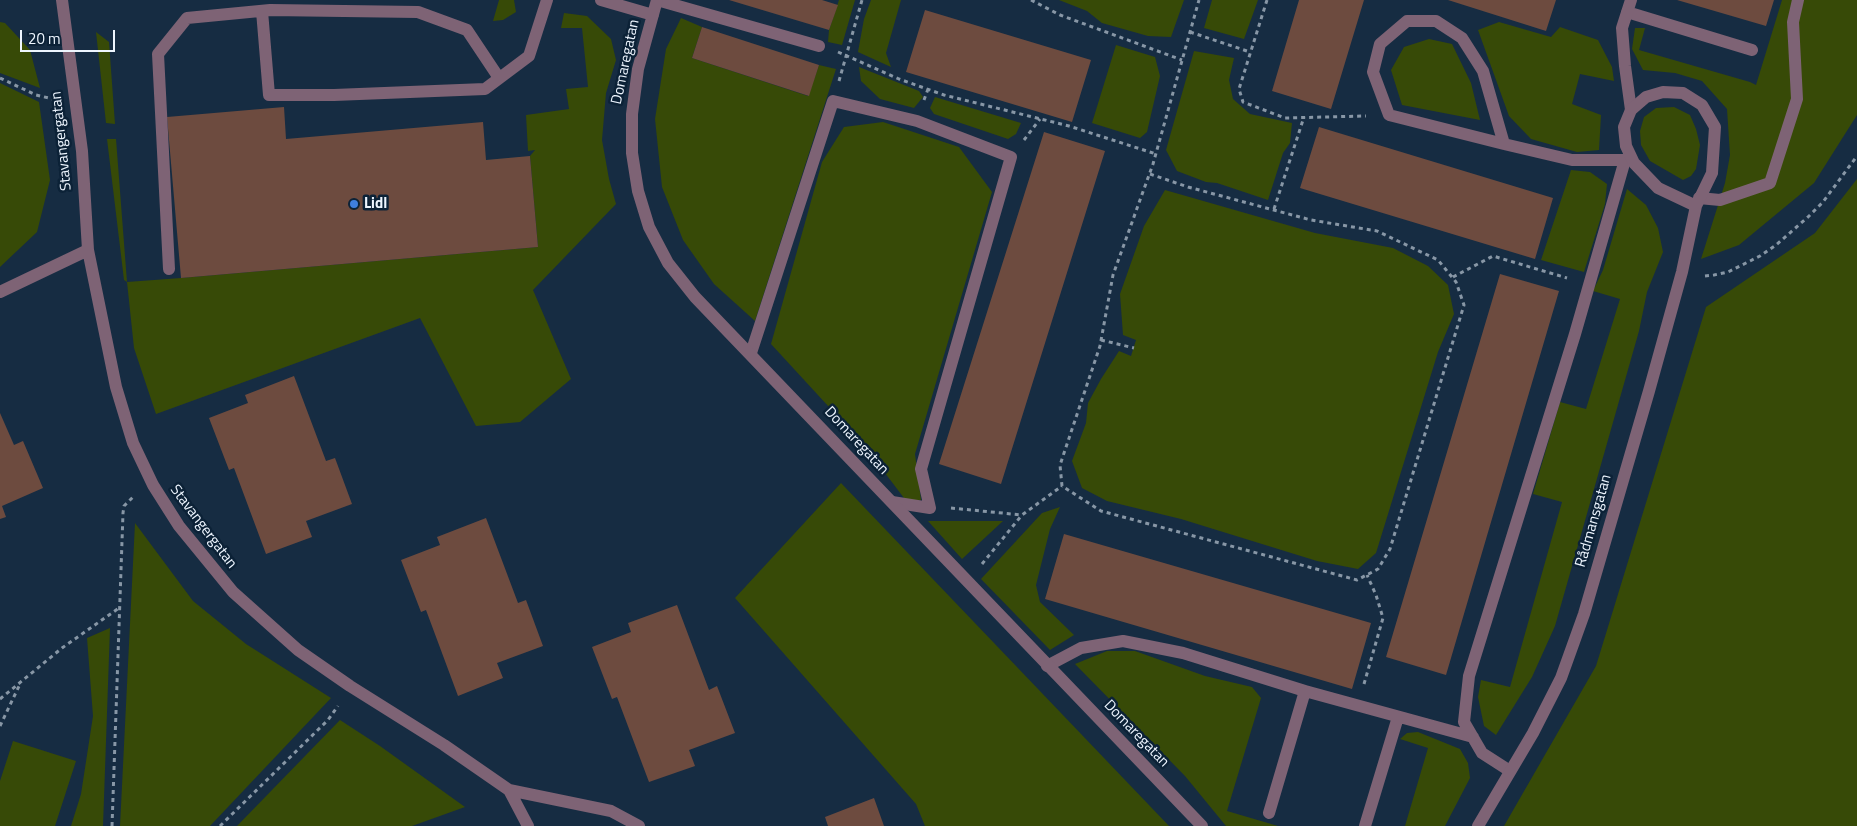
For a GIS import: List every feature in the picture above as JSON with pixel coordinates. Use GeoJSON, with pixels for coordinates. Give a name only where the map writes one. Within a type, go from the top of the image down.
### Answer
{"type":"FeatureCollection","features":[{"type":"Feature","properties":{"kind":"street","name":"Stavangergatan"},"geometry":{"type":"LineString","coordinates":[[62,0],[82,151],[88,250],[116,387],[133,444],[153,485],[179,526],[233,592],[298,650],[350,686],[444,745],[509,790],[611,811],[639,826]]}},
{"type":"Feature","properties":{"kind":"street"},"geometry":{"type":"LineString","coordinates":[[241,0],[243,13]]}},
{"type":"Feature","properties":{"kind":"street"},"geometry":{"type":"LineString","coordinates":[[262,11],[269,95],[334,95],[485,89],[529,56],[547,0]]}},
{"type":"Feature","properties":{"kind":"street","name":"Domaregatan"},"geometry":{"type":"LineString","coordinates":[[601,0],[653,14]]}},
{"type":"Feature","properties":{"kind":"street"},"geometry":{"type":"LineString","coordinates":[[657,0],[819,46]]}},
{"type":"Feature","properties":{"kind":"street","name":"Domaregatan"},"geometry":{"type":"LineString","coordinates":[[657,0],[638,69],[632,114],[632,153],[638,191],[649,226],[668,263],[695,296],[1202,826]]}},
{"type":"Feature","properties":{"kind":"street"},"geometry":{"type":"LineString","coordinates":[[1752,50],[1629,6],[1622,28],[1631,110],[1624,127],[1626,146],[1634,162],[1658,188],[1697,202],[1720,200],[1770,182],[1797,99],[1793,22],[1798,0]]}},
{"type":"Feature","properties":{"kind":"street"},"geometry":{"type":"LineString","coordinates":[[169,269],[158,54],[187,18],[262,11],[418,12],[467,30],[498,78]]}},
{"type":"Feature","properties":{"kind":"street"},"geometry":{"type":"LineString","coordinates":[[1504,144],[1483,71],[1462,38],[1436,21],[1407,21],[1380,44],[1373,72],[1389,115],[1504,144],[1572,160],[1626,160],[1469,676],[1464,722],[1482,753],[1510,771]]}},
{"type":"Feature","properties":{"kind":"street","name":"Rådmansgatan"},"geometry":{"type":"LineString","coordinates":[[1478,826],[1533,732],[1561,678],[1584,614],[1682,272],[1697,202],[1712,173],[1716,127],[1702,105],[1683,93],[1663,92],[1646,97],[1631,110]]}},
{"type":"Feature","properties":{"kind":"street"},"geometry":{"type":"LineString","coordinates":[[751,353],[833,101],[917,121],[1011,157],[921,469],[930,508],[892,502]]}},
{"type":"Feature","properties":{"kind":"street"},"geometry":{"type":"LineString","coordinates":[[0,292],[88,250]]}},
{"type":"Feature","properties":{"kind":"street"},"geometry":{"type":"LineString","coordinates":[[1047,666],[1081,648],[1123,641],[1183,653],[1305,691],[1473,737]]}},
{"type":"Feature","properties":{"kind":"street"},"geometry":{"type":"LineString","coordinates":[[1269,813],[1305,691]]}},
{"type":"Feature","properties":{"kind":"street"},"geometry":{"type":"LineString","coordinates":[[1365,826],[1398,717]]}},
{"type":"Feature","properties":{"kind":"street","name":"Stavangergatan"},"geometry":{"type":"LineString","coordinates":[[509,790],[528,826]]}},
{"type":"Feature","properties":{"kind":"path"},"geometry":{"type":"LineString","coordinates":[[833,101],[862,0]]}},
{"type":"Feature","properties":{"kind":"path"},"geometry":{"type":"LineString","coordinates":[[1031,0],[1060,15],[1182,60]]}},
{"type":"Feature","properties":{"kind":"path"},"geometry":{"type":"LineString","coordinates":[[1062,486],[1060,465],[1101,340],[1113,276],[1150,174],[1200,0]]}},
{"type":"Feature","properties":{"kind":"path"},"geometry":{"type":"LineString","coordinates":[[1267,0],[1239,89],[1243,102],[1285,118],[1389,115]]}},
{"type":"Feature","properties":{"kind":"path"},"geometry":{"type":"LineString","coordinates":[[1190,32],[1250,52]]}},
{"type":"Feature","properties":{"kind":"path"},"geometry":{"type":"LineString","coordinates":[[846,54],[899,79],[944,95],[1069,126],[1156,154]]}},
{"type":"Feature","properties":{"kind":"path"},"geometry":{"type":"LineString","coordinates":[[0,78],[36,94],[75,104]]}},
{"type":"Feature","properties":{"kind":"path"},"geometry":{"type":"LineString","coordinates":[[1274,209],[1304,117]]}},
{"type":"Feature","properties":{"kind":"path"},"geometry":{"type":"LineString","coordinates":[[1682,272],[1703,276],[1728,272],[1771,248],[1823,202],[1857,156]]}},
{"type":"Feature","properties":{"kind":"path"},"geometry":{"type":"LineString","coordinates":[[1062,486],[1100,511],[1357,580],[1378,569],[1390,548],[1464,305],[1456,282],[1438,260],[1377,230],[1311,220],[1188,187],[1150,174]]}},
{"type":"Feature","properties":{"kind":"path"},"geometry":{"type":"LineString","coordinates":[[1453,277],[1493,256],[1589,285]]}},
{"type":"Feature","properties":{"kind":"path"},"geometry":{"type":"LineString","coordinates":[[1101,340],[1134,348]]}},
{"type":"Feature","properties":{"kind":"path"},"geometry":{"type":"LineString","coordinates":[[112,826],[124,506],[129,500],[153,485]]}},
{"type":"Feature","properties":{"kind":"path"},"geometry":{"type":"LineString","coordinates":[[968,582],[1022,515],[1062,486]]}},
{"type":"Feature","properties":{"kind":"path"},"geometry":{"type":"LineString","coordinates":[[930,508],[964,509],[1022,515]]}},
{"type":"Feature","properties":{"kind":"path"},"geometry":{"type":"LineString","coordinates":[[1358,706],[1383,618],[1367,575]]}},
{"type":"Feature","properties":{"kind":"path"},"geometry":{"type":"LineString","coordinates":[[0,690],[1,697],[21,683],[62,648],[120,607]]}},
{"type":"Feature","properties":{"kind":"path"},"geometry":{"type":"LineString","coordinates":[[0,726],[21,683]]}},
{"type":"Feature","properties":{"kind":"path"},"geometry":{"type":"LineString","coordinates":[[220,826],[328,720],[350,686]]}},
{"type":"Feature","properties":{"kind":"green space"},"geometry":{"type":"Polygon","coordinates":[[[499,0],[514,0],[516,12],[503,20],[493,21],[499,0]]]}},
{"type":"Feature","properties":{"kind":"green space"},"geometry":{"type":"Polygon","coordinates":[[[839,0],[855,0],[842,45],[828,42],[829,30],[839,0]]]}},
{"type":"Feature","properties":{"kind":"green space"},"geometry":{"type":"Polygon","coordinates":[[[871,0],[901,0],[886,53],[891,67],[858,52],[864,19],[871,0]]]}},
{"type":"Feature","properties":{"kind":"green space"},"geometry":{"type":"Polygon","coordinates":[[[1059,0],[1184,0],[1171,37],[1148,36],[1102,23],[1087,11],[1059,0]]]}},
{"type":"Feature","properties":{"kind":"green space"},"geometry":{"type":"Polygon","coordinates":[[[1212,0],[1258,0],[1244,39],[1204,28],[1212,0]]]}},
{"type":"Feature","properties":{"kind":"green space"},"geometry":{"type":"Polygon","coordinates":[[[1782,0],[1857,0],[1857,115],[1814,183],[1739,245],[1701,259],[1725,183],[1730,155],[1727,109],[1702,81],[1675,73],[1643,70],[1632,49],[1635,28],[1645,28],[1639,50],[1756,85],[1782,0]]]}},
{"type":"Feature","properties":{"kind":"green space"},"geometry":{"type":"Polygon","coordinates":[[[564,13],[587,16],[611,39],[616,60],[606,93],[602,140],[616,204],[533,290],[571,379],[520,422],[476,426],[420,318],[156,414],[134,348],[127,282],[538,247],[530,156],[535,150],[528,151],[526,115],[569,109],[566,89],[588,87],[582,28],[561,28],[564,13]]]}},
{"type":"Feature","properties":{"kind":"green space"},"geometry":{"type":"Polygon","coordinates":[[[681,18],[702,27],[692,58],[808,96],[819,65],[836,69],[755,321],[714,284],[683,240],[662,187],[655,119],[666,49],[681,18]]]}},
{"type":"Feature","properties":{"kind":"green space"},"geometry":{"type":"Polygon","coordinates":[[[0,22],[5,23],[30,50],[40,88],[0,73],[0,22]]]}},
{"type":"Feature","properties":{"kind":"green space"},"geometry":{"type":"Polygon","coordinates":[[[1499,22],[1551,37],[1560,27],[1598,40],[1612,67],[1614,81],[1580,74],[1572,104],[1601,115],[1599,150],[1577,152],[1531,139],[1509,116],[1478,30],[1499,22]]]}},
{"type":"Feature","properties":{"kind":"green space"},"geometry":{"type":"Polygon","coordinates":[[[96,32],[109,42],[115,124],[106,123],[96,32]]]}},
{"type":"Feature","properties":{"kind":"green space"},"geometry":{"type":"Polygon","coordinates":[[[1429,39],[1452,44],[1471,83],[1480,120],[1402,105],[1391,70],[1404,47],[1429,39]]]}},
{"type":"Feature","properties":{"kind":"green space"},"geometry":{"type":"Polygon","coordinates":[[[1116,45],[1155,57],[1160,76],[1147,132],[1140,138],[1092,123],[1116,45]]]}},
{"type":"Feature","properties":{"kind":"green space"},"geometry":{"type":"Polygon","coordinates":[[[1194,51],[1234,58],[1229,80],[1233,99],[1250,114],[1292,123],[1290,143],[1283,153],[1268,200],[1217,183],[1206,182],[1177,171],[1166,150],[1194,51]]]}},
{"type":"Feature","properties":{"kind":"green space"},"geometry":{"type":"Polygon","coordinates":[[[859,67],[919,91],[923,97],[914,108],[880,99],[861,81],[859,67]]]}},
{"type":"Feature","properties":{"kind":"green space"},"geometry":{"type":"Polygon","coordinates":[[[0,83],[39,102],[50,180],[37,232],[0,267],[0,83]]]}},
{"type":"Feature","properties":{"kind":"green space"},"geometry":{"type":"Polygon","coordinates":[[[935,97],[1021,123],[1016,134],[1008,139],[934,114],[930,108],[935,97]]]}},
{"type":"Feature","properties":{"kind":"green space"},"geometry":{"type":"Polygon","coordinates":[[[1674,107],[1690,115],[1700,145],[1696,169],[1691,176],[1683,180],[1650,161],[1641,145],[1640,131],[1644,117],[1656,108],[1674,107]]]}},
{"type":"Feature","properties":{"kind":"green space"},"geometry":{"type":"Polygon","coordinates":[[[883,122],[959,147],[992,192],[915,454],[921,500],[907,502],[863,444],[771,344],[822,162],[844,127],[883,122]]]}},
{"type":"Feature","properties":{"kind":"green space"},"geometry":{"type":"Polygon","coordinates":[[[107,139],[116,139],[127,282],[124,280],[107,139]]]}},
{"type":"Feature","properties":{"kind":"green space"},"geometry":{"type":"Polygon","coordinates":[[[1571,170],[1590,172],[1607,184],[1605,204],[1584,272],[1541,260],[1571,170]]]}},
{"type":"Feature","properties":{"kind":"green space"},"geometry":{"type":"Polygon","coordinates":[[[1857,179],[1857,826],[1504,826],[1596,666],[1706,307],[1815,233],[1857,179]]]}},
{"type":"Feature","properties":{"kind":"green space"},"geometry":{"type":"Polygon","coordinates":[[[1627,189],[1646,205],[1658,228],[1663,252],[1647,292],[1639,331],[1555,626],[1532,677],[1496,735],[1484,726],[1478,697],[1481,680],[1510,687],[1562,502],[1533,494],[1560,402],[1586,409],[1620,299],[1593,291],[1603,270],[1627,189]]]}},
{"type":"Feature","properties":{"kind":"green space"},"geometry":{"type":"Polygon","coordinates":[[[1165,190],[1315,233],[1393,248],[1428,266],[1448,285],[1454,314],[1438,352],[1376,553],[1358,569],[1317,561],[1181,519],[1107,501],[1082,488],[1072,461],[1086,423],[1088,403],[1119,351],[1131,356],[1136,340],[1123,335],[1120,294],[1144,226],[1165,190]]]}},
{"type":"Feature","properties":{"kind":"green space"},"geometry":{"type":"Polygon","coordinates":[[[841,483],[1169,826],[925,826],[916,804],[735,598],[841,483]]]}},
{"type":"Feature","properties":{"kind":"green space"},"geometry":{"type":"Polygon","coordinates":[[[1060,507],[1050,529],[1036,585],[1040,602],[1074,635],[1050,650],[981,579],[1042,513],[1060,507]]]}},
{"type":"Feature","properties":{"kind":"green space"},"geometry":{"type":"Polygon","coordinates":[[[928,521],[1003,521],[962,559],[928,521]]]}},
{"type":"Feature","properties":{"kind":"green space"},"geometry":{"type":"Polygon","coordinates":[[[135,523],[193,601],[246,644],[331,698],[210,826],[120,826],[135,523]]]}},
{"type":"Feature","properties":{"kind":"green space"},"geometry":{"type":"Polygon","coordinates":[[[110,628],[103,826],[71,826],[81,794],[93,716],[87,638],[110,628]]]}},
{"type":"Feature","properties":{"kind":"green space"},"geometry":{"type":"Polygon","coordinates":[[[1107,651],[1135,651],[1205,676],[1252,687],[1261,698],[1227,811],[1278,826],[1226,826],[1185,776],[1075,664],[1107,651]]]}},
{"type":"Feature","properties":{"kind":"green space"},"geometry":{"type":"Polygon","coordinates":[[[340,720],[380,746],[465,807],[412,826],[237,826],[340,720]]]}},
{"type":"Feature","properties":{"kind":"green space"},"geometry":{"type":"Polygon","coordinates":[[[1418,732],[1460,749],[1468,763],[1470,778],[1445,826],[1405,826],[1428,748],[1400,739],[1407,733],[1418,732]]]}},
{"type":"Feature","properties":{"kind":"green space"},"geometry":{"type":"Polygon","coordinates":[[[13,741],[76,761],[55,826],[0,826],[0,781],[13,741]]]}},
{"type":"Feature","properties":{"kind":"building"},"geometry":{"type":"Polygon","coordinates":[[[729,0],[822,0],[838,5],[829,30],[729,0]]]}},
{"type":"Feature","properties":{"kind":"building"},"geometry":{"type":"Polygon","coordinates":[[[1299,0],[1364,0],[1331,109],[1272,91],[1299,0]]]}},
{"type":"Feature","properties":{"kind":"building"},"geometry":{"type":"Polygon","coordinates":[[[1448,0],[1556,0],[1546,31],[1448,0]]]}},
{"type":"Feature","properties":{"kind":"building"},"geometry":{"type":"Polygon","coordinates":[[[1677,0],[1774,0],[1766,26],[1677,0]]]}},
{"type":"Feature","properties":{"kind":"building"},"geometry":{"type":"Polygon","coordinates":[[[925,10],[1091,60],[1072,122],[906,72],[925,10]]]}},
{"type":"Feature","properties":{"kind":"building"},"geometry":{"type":"Polygon","coordinates":[[[702,27],[819,65],[809,96],[692,58],[702,27]]]}},
{"type":"Feature","properties":{"kind":"building","name":"Lidl"},"geometry":{"type":"Polygon","coordinates":[[[284,107],[286,139],[483,122],[486,160],[530,156],[538,247],[181,278],[167,117],[284,107]]]}},
{"type":"Feature","properties":{"kind":"building"},"geometry":{"type":"Polygon","coordinates":[[[1319,127],[1553,198],[1535,259],[1300,188],[1319,127]]]}},
{"type":"Feature","properties":{"kind":"building"},"geometry":{"type":"Polygon","coordinates":[[[1044,132],[1105,151],[1001,484],[939,464],[1044,132]]]}},
{"type":"Feature","properties":{"kind":"building"},"geometry":{"type":"Polygon","coordinates":[[[1500,274],[1559,291],[1446,675],[1386,657],[1500,274]]]}},
{"type":"Feature","properties":{"kind":"building"},"geometry":{"type":"Polygon","coordinates":[[[294,376],[326,461],[335,458],[352,504],[306,521],[312,537],[266,554],[234,468],[229,470],[209,418],[248,403],[245,395],[294,376]]]}},
{"type":"Feature","properties":{"kind":"building"},"geometry":{"type":"Polygon","coordinates":[[[0,413],[14,445],[23,441],[43,488],[2,506],[6,517],[0,519],[0,413]]]}},
{"type":"Feature","properties":{"kind":"building"},"geometry":{"type":"Polygon","coordinates":[[[486,518],[518,603],[526,600],[543,646],[497,663],[503,678],[458,696],[426,610],[421,612],[401,560],[440,545],[437,537],[486,518]]]}},
{"type":"Feature","properties":{"kind":"building"},"geometry":{"type":"Polygon","coordinates":[[[1064,534],[1371,623],[1352,689],[1045,599],[1064,534]]]}},
{"type":"Feature","properties":{"kind":"building"},"geometry":{"type":"Polygon","coordinates":[[[677,605],[709,690],[717,686],[735,733],[689,750],[695,766],[649,782],[617,697],[612,699],[592,647],[631,632],[628,623],[677,605]]]}},
{"type":"Feature","properties":{"kind":"building"},"geometry":{"type":"Polygon","coordinates":[[[874,798],[884,826],[828,826],[825,817],[874,798]]]}},
{"type":"Feature","properties":{"kind":"place","name":"Lidl"},"geometry":{"type":"Point","coordinates":[354,204]}}]}
